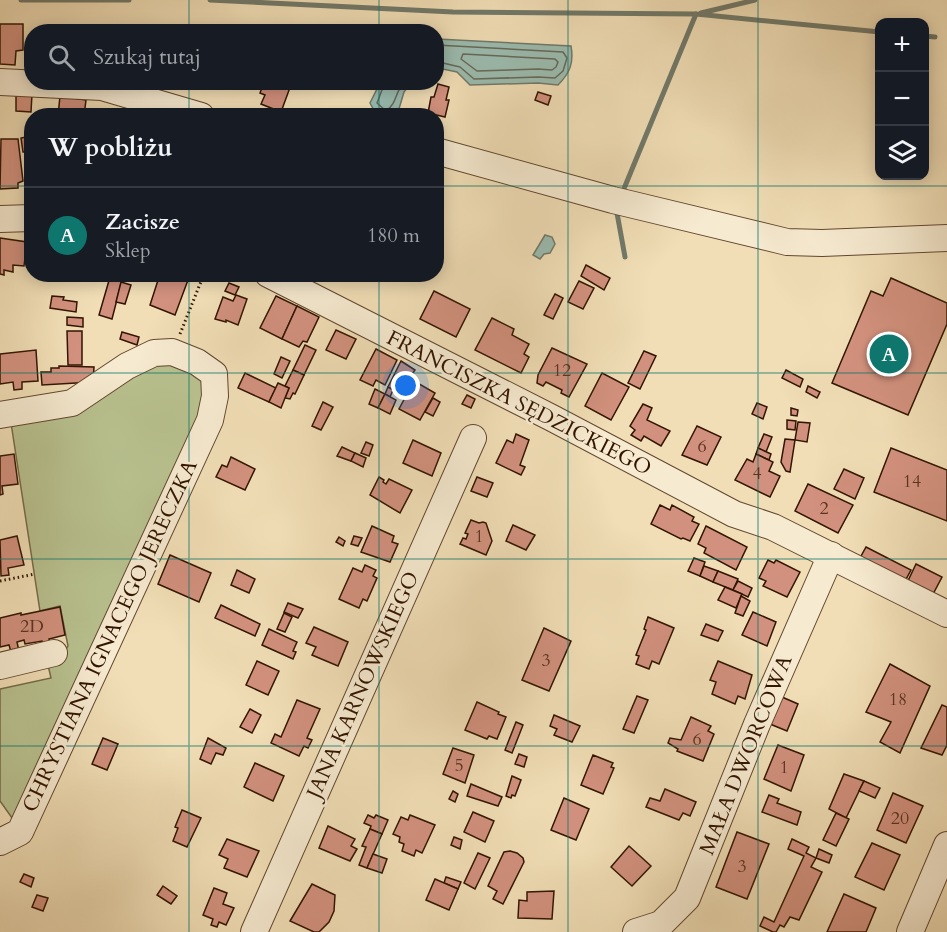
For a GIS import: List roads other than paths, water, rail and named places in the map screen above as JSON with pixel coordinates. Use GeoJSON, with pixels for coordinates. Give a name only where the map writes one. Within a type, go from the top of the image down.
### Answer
{"type":"FeatureCollection","features":[{"type":"Feature","properties":{"kind":"street"},"geometry":{"type":"LineString","coordinates":[[0,82],[24,83]]}},
{"type":"Feature","properties":{"kind":"street"},"geometry":{"type":"LineString","coordinates":[[112,90],[174,108]]}},
{"type":"Feature","properties":{"kind":"street"},"geometry":{"type":"LineString","coordinates":[[444,153],[613,200],[786,242],[822,243],[947,238]]}},
{"type":"Feature","properties":{"kind":"street"},"geometry":{"type":"LineString","coordinates":[[0,203],[24,202]]}},
{"type":"Feature","properties":{"kind":"street"},"geometry":{"type":"LineString","coordinates":[[0,219],[24,218]]}},
{"type":"Feature","properties":{"kind":"street","name":"FRANCISZKA SĘDZICKIEGO"},"geometry":{"type":"LineString","coordinates":[[284,282],[552,418],[734,514],[773,527],[947,614]]}},
{"type":"Feature","properties":{"kind":"street","name":"FRANCISZKA SĘDZICKIEGO"},"geometry":{"type":"LineString","coordinates":[[320,282],[620,437],[741,503],[773,527]]}},
{"type":"Feature","properties":{"kind":"street","name":"CHRYSTIANA IGNACEGO JERECZKA"},"geometry":{"type":"LineString","coordinates":[[0,415],[72,403],[127,366],[154,353],[172,352],[197,362],[214,374],[215,396],[210,420],[20,832],[0,842]]}},
{"type":"Feature","properties":{"kind":"street","name":"JANA KARNOWSKIEGO"},"geometry":{"type":"LineString","coordinates":[[254,932],[473,438]]}},
{"type":"Feature","properties":{"kind":"street","name":"MAŁA DWORCOWA"},"geometry":{"type":"LineString","coordinates":[[636,932],[661,924],[687,898],[757,724],[831,555]]}},
{"type":"Feature","properties":{"kind":"street"},"geometry":{"type":"LineString","coordinates":[[0,666],[54,653]]}},
{"type":"Feature","properties":{"kind":"street"},"geometry":{"type":"LineString","coordinates":[[910,932],[939,890],[947,845]]}},
{"type":"Feature","properties":{"kind":"water"},"geometry":{"type":"Polygon","coordinates":[[[444,39],[571,46],[572,58],[568,72],[558,85],[538,83],[470,85],[457,72],[444,69],[444,39]]]}},
{"type":"Feature","properties":{"kind":"water"},"geometry":{"type":"Polygon","coordinates":[[[376,90],[406,90],[399,108],[373,108],[370,103],[376,90]]]}},
{"type":"Feature","properties":{"kind":"water"},"geometry":{"type":"Polygon","coordinates":[[[545,235],[552,237],[555,244],[550,253],[544,254],[540,259],[533,255],[545,235]]]}},
{"type":"Feature","properties":{"kind":"waterway"},"geometry":{"type":"LineString","coordinates":[[21,0],[129,0]]}},
{"type":"Feature","properties":{"kind":"waterway"},"geometry":{"type":"LineString","coordinates":[[210,0],[453,12],[696,14],[875,32]]}},
{"type":"Feature","properties":{"kind":"waterway"},"geometry":{"type":"LineString","coordinates":[[701,13],[755,0]]}},
{"type":"Feature","properties":{"kind":"waterway"},"geometry":{"type":"LineString","coordinates":[[623,191],[696,14]]}},
{"type":"Feature","properties":{"kind":"waterway"},"geometry":{"type":"LineString","coordinates":[[929,36],[935,37]]}},
{"type":"Feature","properties":{"kind":"waterway"},"geometry":{"type":"LineString","coordinates":[[617,213],[625,257]]}},
{"type":"Feature","properties":{"kind":"place","name":"Zacisze"},"geometry":{"type":"Point","coordinates":[889,354]}}]}
